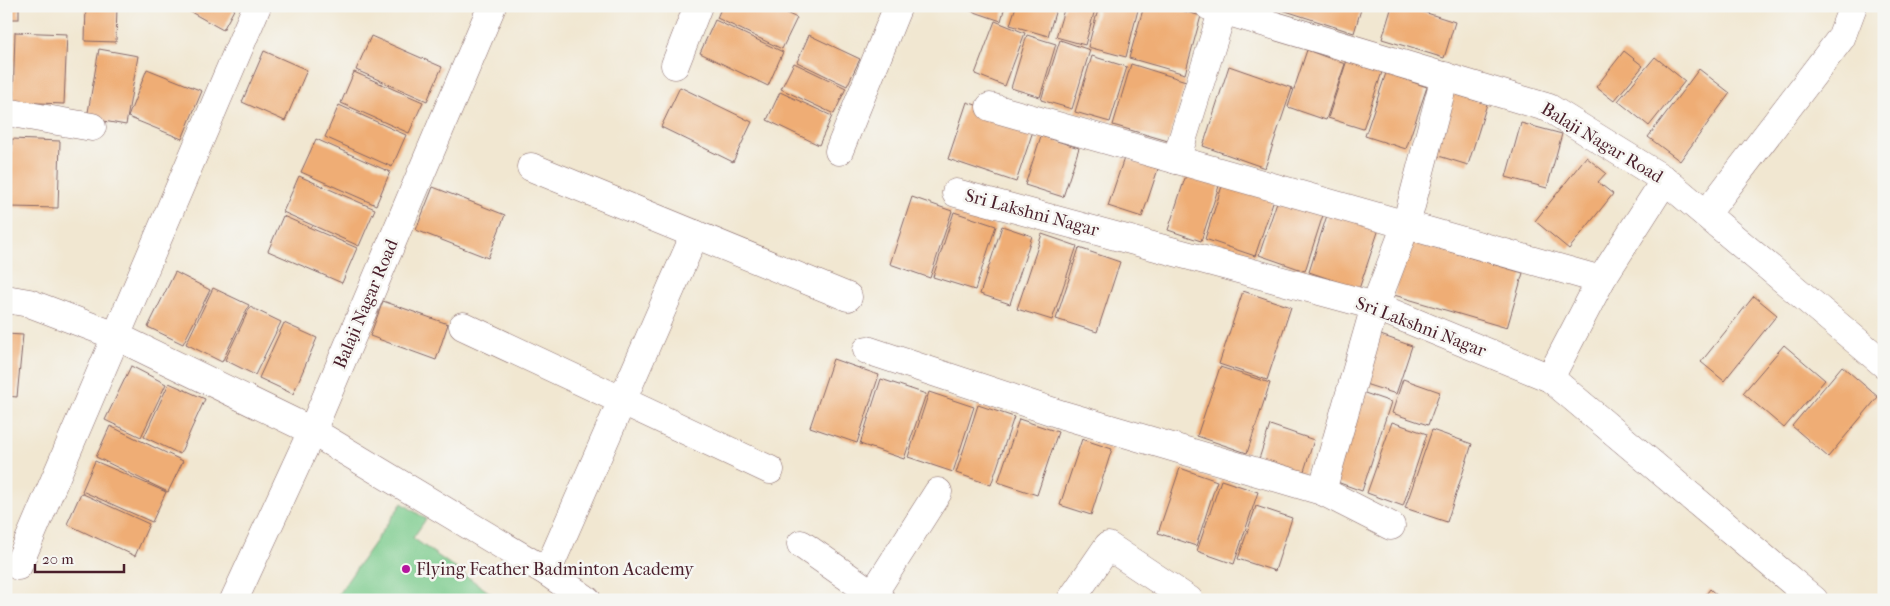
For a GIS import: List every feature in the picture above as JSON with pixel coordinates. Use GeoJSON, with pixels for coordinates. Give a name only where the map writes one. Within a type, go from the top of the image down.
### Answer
{"type":"FeatureCollection","features":[{"type":"Feature","properties":{"kind":"street"},"geometry":{"type":"LineString","coordinates":[[18,566],[257,6]]}},
{"type":"Feature","properties":{"kind":"street","name":"Balaji Nagar Road"},"geometry":{"type":"LineString","coordinates":[[234,600],[312,431],[492,6]]}},
{"type":"Feature","properties":{"kind":"street"},"geometry":{"type":"LineString","coordinates":[[675,66],[698,6]]}},
{"type":"Feature","properties":{"kind":"street"},"geometry":{"type":"LineString","coordinates":[[840,151],[898,6]]}},
{"type":"Feature","properties":{"kind":"street"},"geometry":{"type":"LineString","coordinates":[[1706,214],[1841,38],[1853,6]]}},
{"type":"Feature","properties":{"kind":"street"},"geometry":{"type":"LineString","coordinates":[[1176,160],[1219,8]]}},
{"type":"Feature","properties":{"kind":"street","name":"Balaji Nagar Road"},"geometry":{"type":"LineString","coordinates":[[1219,8],[1549,108],[1665,180],[1884,364]]}},
{"type":"Feature","properties":{"kind":"street"},"geometry":{"type":"LineString","coordinates":[[1322,491],[1375,306],[1406,225],[1445,76]]}},
{"type":"Feature","properties":{"kind":"street"},"geometry":{"type":"LineString","coordinates":[[990,107],[1601,280]]}},
{"type":"Feature","properties":{"kind":"street"},"geometry":{"type":"LineString","coordinates":[[6,112],[92,127]]}},
{"type":"Feature","properties":{"kind":"street"},"geometry":{"type":"LineString","coordinates":[[531,166],[848,297]]}},
{"type":"Feature","properties":{"kind":"street"},"geometry":{"type":"LineString","coordinates":[[1550,378],[1601,280],[1665,180]]}},
{"type":"Feature","properties":{"kind":"street","name":"Sri Lakshni Nagar"},"geometry":{"type":"LineString","coordinates":[[956,193],[1375,306],[1550,378],[1814,600]]}},
{"type":"Feature","properties":{"kind":"street"},"geometry":{"type":"LineString","coordinates":[[547,572],[695,234]]}},
{"type":"Feature","properties":{"kind":"street"},"geometry":{"type":"LineString","coordinates":[[6,299],[29,303],[116,336],[312,431],[547,572],[587,600]]}},
{"type":"Feature","properties":{"kind":"street"},"geometry":{"type":"LineString","coordinates":[[463,326],[770,470]]}},
{"type":"Feature","properties":{"kind":"street"},"geometry":{"type":"LineString","coordinates":[[866,350],[1063,415],[1322,491],[1391,526]]}},
{"type":"Feature","properties":{"kind":"street"},"geometry":{"type":"LineString","coordinates":[[801,544],[877,597],[938,492]]}},
{"type":"Feature","properties":{"kind":"street"},"geometry":{"type":"LineString","coordinates":[[1071,600],[1108,546],[1189,600]]}},
{"type":"Feature","properties":{"kind":"green space","name":"Flying Feather Badminton Academy"},"geometry":{"type":"Polygon","coordinates":[[[402,503],[426,519],[413,538],[500,600],[334,600],[402,503]]]}},
{"type":"Feature","properties":{"kind":"building"},"geometry":{"type":"Polygon","coordinates":[[[6,6],[19,6],[19,19],[6,19],[6,6]]]}},
{"type":"Feature","properties":{"kind":"building"},"geometry":{"type":"Polygon","coordinates":[[[86,6],[117,6],[116,42],[85,41],[86,6]]]}},
{"type":"Feature","properties":{"kind":"building"},"geometry":{"type":"Polygon","coordinates":[[[180,6],[236,6],[223,30],[180,6]]]}},
{"type":"Feature","properties":{"kind":"building"},"geometry":{"type":"Polygon","coordinates":[[[722,6],[771,6],[797,18],[782,49],[717,18],[722,6]]]}},
{"type":"Feature","properties":{"kind":"building"},"geometry":{"type":"Polygon","coordinates":[[[957,6],[1005,6],[1001,21],[957,6]]]}},
{"type":"Feature","properties":{"kind":"building"},"geometry":{"type":"Polygon","coordinates":[[[1016,6],[1057,6],[1048,36],[1010,25],[1016,6]]]}},
{"type":"Feature","properties":{"kind":"building"},"geometry":{"type":"Polygon","coordinates":[[[1065,6],[1096,6],[1085,45],[1056,37],[1065,6]]]}},
{"type":"Feature","properties":{"kind":"building"},"geometry":{"type":"Polygon","coordinates":[[[1099,6],[1139,6],[1126,57],[1088,47],[1099,6]]]}},
{"type":"Feature","properties":{"kind":"building"},"geometry":{"type":"Polygon","coordinates":[[[1144,6],[1166,6],[1201,16],[1185,74],[1129,58],[1144,6]]]}},
{"type":"Feature","properties":{"kind":"building"},"geometry":{"type":"Polygon","coordinates":[[[1270,6],[1362,6],[1354,33],[1270,6]]]}},
{"type":"Feature","properties":{"kind":"building"},"geometry":{"type":"Polygon","coordinates":[[[1392,6],[1405,6],[1455,22],[1444,58],[1382,39],[1392,6]]]}},
{"type":"Feature","properties":{"kind":"building"},"geometry":{"type":"Polygon","coordinates":[[[715,20],[783,52],[768,86],[700,53],[715,20]]]}},
{"type":"Feature","properties":{"kind":"building"},"geometry":{"type":"Polygon","coordinates":[[[995,21],[1025,33],[1005,86],[975,74],[995,21]]]}},
{"type":"Feature","properties":{"kind":"building"},"geometry":{"type":"Polygon","coordinates":[[[15,32],[67,34],[64,104],[13,102],[15,32]]]}},
{"type":"Feature","properties":{"kind":"building"},"geometry":{"type":"Polygon","coordinates":[[[809,35],[860,59],[847,86],[797,62],[809,35]]]}},
{"type":"Feature","properties":{"kind":"building"},"geometry":{"type":"Polygon","coordinates":[[[1027,35],[1056,44],[1040,97],[1011,88],[1027,35]]]}},
{"type":"Feature","properties":{"kind":"building"},"geometry":{"type":"Polygon","coordinates":[[[371,36],[442,67],[427,101],[356,70],[371,36]]]}},
{"type":"Feature","properties":{"kind":"building"},"geometry":{"type":"Polygon","coordinates":[[[1060,40],[1090,50],[1072,109],[1041,100],[1060,40]]]}},
{"type":"Feature","properties":{"kind":"building"},"geometry":{"type":"Polygon","coordinates":[[[99,49],[138,56],[126,125],[87,118],[99,49]]]}},
{"type":"Feature","properties":{"kind":"building"},"geometry":{"type":"Polygon","coordinates":[[[1307,50],[1345,64],[1326,120],[1288,107],[1307,50]]]}},
{"type":"Feature","properties":{"kind":"building"},"geometry":{"type":"Polygon","coordinates":[[[264,51],[307,70],[285,121],[242,102],[264,51]]]}},
{"type":"Feature","properties":{"kind":"building"},"geometry":{"type":"Polygon","coordinates":[[[1624,51],[1643,66],[1614,101],[1596,87],[1624,51]]]}},
{"type":"Feature","properties":{"kind":"building"},"geometry":{"type":"Polygon","coordinates":[[[1092,56],[1127,67],[1110,122],[1075,112],[1092,56]]]}},
{"type":"Feature","properties":{"kind":"building"},"geometry":{"type":"Polygon","coordinates":[[[1348,57],[1383,69],[1363,129],[1328,118],[1348,57]]]}},
{"type":"Feature","properties":{"kind":"building"},"geometry":{"type":"Polygon","coordinates":[[[1655,57],[1685,81],[1649,126],[1618,101],[1655,57]]]}},
{"type":"Feature","properties":{"kind":"building"},"geometry":{"type":"Polygon","coordinates":[[[794,63],[846,88],[834,114],[781,89],[794,63]]]}},
{"type":"Feature","properties":{"kind":"building"},"geometry":{"type":"Polygon","coordinates":[[[1131,64],[1186,81],[1168,141],[1113,125],[1131,64]]]}},
{"type":"Feature","properties":{"kind":"building"},"geometry":{"type":"Polygon","coordinates":[[[1229,66],[1292,88],[1265,168],[1203,146],[1229,66]]]}},
{"type":"Feature","properties":{"kind":"building"},"geometry":{"type":"Polygon","coordinates":[[[147,69],[202,91],[182,139],[128,117],[147,69]]]}},
{"type":"Feature","properties":{"kind":"building"},"geometry":{"type":"Polygon","coordinates":[[[1699,69],[1730,93],[1680,161],[1648,137],[1699,69]]]}},
{"type":"Feature","properties":{"kind":"building"},"geometry":{"type":"Polygon","coordinates":[[[354,72],[423,102],[409,133],[341,103],[354,72]]]}},
{"type":"Feature","properties":{"kind":"building"},"geometry":{"type":"Polygon","coordinates":[[[1386,73],[1427,87],[1406,149],[1365,136],[1386,73]]]}},
{"type":"Feature","properties":{"kind":"building"},"geometry":{"type":"Polygon","coordinates":[[[680,87],[752,122],[733,162],[661,127],[680,87]]]}},
{"type":"Feature","properties":{"kind":"building"},"geometry":{"type":"Polygon","coordinates":[[[780,92],[832,116],[819,145],[767,120],[780,92]]]}},
{"type":"Feature","properties":{"kind":"building"},"geometry":{"type":"Polygon","coordinates":[[[1448,92],[1487,104],[1468,165],[1429,153],[1448,92]]]}},
{"type":"Feature","properties":{"kind":"building"},"geometry":{"type":"Polygon","coordinates":[[[967,102],[1035,125],[1016,182],[948,159],[967,102]]]}},
{"type":"Feature","properties":{"kind":"building"},"geometry":{"type":"Polygon","coordinates":[[[339,105],[406,135],[392,167],[325,137],[339,105]]]}},
{"type":"Feature","properties":{"kind":"building"},"geometry":{"type":"Polygon","coordinates":[[[1521,123],[1562,134],[1547,188],[1506,177],[1521,123]]]}},
{"type":"Feature","properties":{"kind":"building"},"geometry":{"type":"Polygon","coordinates":[[[6,133],[10,133],[8,202],[6,202],[6,133]]]}},
{"type":"Feature","properties":{"kind":"building"},"geometry":{"type":"Polygon","coordinates":[[[1041,136],[1079,148],[1063,197],[1025,185],[1041,136]]]}},
{"type":"Feature","properties":{"kind":"building"},"geometry":{"type":"Polygon","coordinates":[[[12,139],[60,141],[58,208],[10,207],[12,139]]]}},
{"type":"Feature","properties":{"kind":"building"},"geometry":{"type":"Polygon","coordinates":[[[316,139],[390,172],[376,205],[301,172],[316,139]]]}},
{"type":"Feature","properties":{"kind":"building"},"geometry":{"type":"Polygon","coordinates":[[[1586,157],[1606,173],[1598,182],[1613,194],[1569,249],[1535,221],[1586,157]]]}},
{"type":"Feature","properties":{"kind":"building"},"geometry":{"type":"Polygon","coordinates":[[[1124,158],[1158,169],[1142,217],[1108,206],[1124,158]]]}},
{"type":"Feature","properties":{"kind":"building"},"geometry":{"type":"Polygon","coordinates":[[[1187,172],[1220,183],[1201,241],[1168,230],[1187,172]]]}},
{"type":"Feature","properties":{"kind":"building"},"geometry":{"type":"Polygon","coordinates":[[[299,176],[375,209],[359,246],[283,212],[299,176]]]}},
{"type":"Feature","properties":{"kind":"building"},"geometry":{"type":"Polygon","coordinates":[[[1223,183],[1274,199],[1255,256],[1205,239],[1223,183]]]}},
{"type":"Feature","properties":{"kind":"building"},"geometry":{"type":"Polygon","coordinates":[[[433,187],[505,215],[488,258],[416,230],[433,187]]]}},
{"type":"Feature","properties":{"kind":"building"},"geometry":{"type":"Polygon","coordinates":[[[912,197],[952,211],[930,278],[890,264],[912,197]]]}},
{"type":"Feature","properties":{"kind":"building"},"geometry":{"type":"Polygon","coordinates":[[[1278,199],[1323,215],[1305,271],[1259,255],[1278,199]]]}},
{"type":"Feature","properties":{"kind":"building"},"geometry":{"type":"Polygon","coordinates":[[[954,212],[996,226],[975,290],[933,277],[954,212]]]}},
{"type":"Feature","properties":{"kind":"building"},"geometry":{"type":"Polygon","coordinates":[[[1328,212],[1379,229],[1359,289],[1309,272],[1328,212]]]}},
{"type":"Feature","properties":{"kind":"building"},"geometry":{"type":"Polygon","coordinates":[[[283,216],[357,248],[342,283],[268,251],[283,216]]]}},
{"type":"Feature","properties":{"kind":"building"},"geometry":{"type":"Polygon","coordinates":[[[1002,226],[1032,236],[1010,304],[980,294],[1002,226]]]}},
{"type":"Feature","properties":{"kind":"building"},"geometry":{"type":"Polygon","coordinates":[[[1042,234],[1077,246],[1052,320],[1017,309],[1042,234]]]}},
{"type":"Feature","properties":{"kind":"building"},"geometry":{"type":"Polygon","coordinates":[[[1410,240],[1523,273],[1507,328],[1394,295],[1410,240]]]}},
{"type":"Feature","properties":{"kind":"building"},"geometry":{"type":"Polygon","coordinates":[[[1079,248],[1120,262],[1097,332],[1056,319],[1079,248]]]}},
{"type":"Feature","properties":{"kind":"building"},"geometry":{"type":"Polygon","coordinates":[[[175,272],[210,290],[183,344],[148,327],[175,272]]]}},
{"type":"Feature","properties":{"kind":"building"},"geometry":{"type":"Polygon","coordinates":[[[213,288],[249,305],[222,362],[186,344],[213,288]]]}},
{"type":"Feature","properties":{"kind":"building"},"geometry":{"type":"Polygon","coordinates":[[[1243,291],[1291,307],[1267,380],[1219,364],[1243,291]]]}},
{"type":"Feature","properties":{"kind":"building"},"geometry":{"type":"Polygon","coordinates":[[[1754,296],[1777,315],[1724,381],[1701,362],[1754,296]]]}},
{"type":"Feature","properties":{"kind":"building"},"geometry":{"type":"Polygon","coordinates":[[[383,301],[448,324],[436,360],[370,336],[383,301]]]}},
{"type":"Feature","properties":{"kind":"building"},"geometry":{"type":"Polygon","coordinates":[[[250,307],[281,322],[255,375],[225,360],[250,307]]]}},
{"type":"Feature","properties":{"kind":"building"},"geometry":{"type":"Polygon","coordinates":[[[284,323],[317,338],[293,394],[259,378],[284,323]]]}},
{"type":"Feature","properties":{"kind":"building"},"geometry":{"type":"Polygon","coordinates":[[[1375,333],[1412,346],[1396,394],[1359,382],[1375,333]]]}},
{"type":"Feature","properties":{"kind":"building"},"geometry":{"type":"Polygon","coordinates":[[[6,334],[23,335],[17,397],[6,396],[6,334]]]}},
{"type":"Feature","properties":{"kind":"building"},"geometry":{"type":"Polygon","coordinates":[[[1784,345],[1825,380],[1784,428],[1743,393],[1784,345]]]}},
{"type":"Feature","properties":{"kind":"building"},"geometry":{"type":"Polygon","coordinates":[[[833,359],[879,375],[857,443],[810,427],[833,359]]]}},
{"type":"Feature","properties":{"kind":"building"},"geometry":{"type":"Polygon","coordinates":[[[131,366],[166,384],[141,437],[105,420],[131,366]]]}},
{"type":"Feature","properties":{"kind":"building"},"geometry":{"type":"Polygon","coordinates":[[[1842,366],[1878,397],[1828,457],[1792,426],[1842,366]]]}},
{"type":"Feature","properties":{"kind":"building"},"geometry":{"type":"Polygon","coordinates":[[[1220,367],[1270,383],[1247,453],[1197,436],[1220,367]]]}},
{"type":"Feature","properties":{"kind":"building"},"geometry":{"type":"Polygon","coordinates":[[[881,379],[926,394],[904,459],[860,444],[881,379]]]}},
{"type":"Feature","properties":{"kind":"building"},"geometry":{"type":"Polygon","coordinates":[[[1403,379],[1440,392],[1428,425],[1392,413],[1403,379]]]}},
{"type":"Feature","properties":{"kind":"building"},"geometry":{"type":"Polygon","coordinates":[[[169,383],[205,399],[180,454],[144,437],[169,383]]]}},
{"type":"Feature","properties":{"kind":"building"},"geometry":{"type":"Polygon","coordinates":[[[1356,390],[1391,402],[1362,491],[1326,478],[1356,390]]]}},
{"type":"Feature","properties":{"kind":"building"},"geometry":{"type":"Polygon","coordinates":[[[929,392],[974,407],[953,472],[908,457],[929,392]]]}},
{"type":"Feature","properties":{"kind":"building"},"geometry":{"type":"Polygon","coordinates":[[[978,405],[1014,417],[991,485],[956,473],[978,405]]]}},
{"type":"Feature","properties":{"kind":"building"},"geometry":{"type":"Polygon","coordinates":[[[1019,419],[1058,432],[1037,495],[998,482],[1019,419]]]}},
{"type":"Feature","properties":{"kind":"building"},"geometry":{"type":"Polygon","coordinates":[[[1392,422],[1427,434],[1403,506],[1367,493],[1392,422]]]}},
{"type":"Feature","properties":{"kind":"building"},"geometry":{"type":"Polygon","coordinates":[[[1270,425],[1314,440],[1303,474],[1259,459],[1270,425]]]}},
{"type":"Feature","properties":{"kind":"building"},"geometry":{"type":"Polygon","coordinates":[[[110,426],[183,461],[168,492],[96,457],[110,426]]]}},
{"type":"Feature","properties":{"kind":"building"},"geometry":{"type":"Polygon","coordinates":[[[1432,430],[1472,444],[1447,522],[1405,508],[1432,430]]]}},
{"type":"Feature","properties":{"kind":"building"},"geometry":{"type":"Polygon","coordinates":[[[1082,439],[1112,449],[1091,515],[1060,505],[1082,439]]]}},
{"type":"Feature","properties":{"kind":"building"},"geometry":{"type":"Polygon","coordinates":[[[95,461],[166,492],[152,522],[82,491],[95,461]]]}},
{"type":"Feature","properties":{"kind":"building"},"geometry":{"type":"Polygon","coordinates":[[[1180,468],[1217,481],[1196,546],[1158,533],[1180,468]]]}},
{"type":"Feature","properties":{"kind":"building"},"geometry":{"type":"Polygon","coordinates":[[[1221,480],[1258,492],[1234,564],[1197,551],[1221,480]]]}},
{"type":"Feature","properties":{"kind":"building"},"geometry":{"type":"Polygon","coordinates":[[[81,493],[149,524],[135,556],[67,524],[81,493]]]}},
{"type":"Feature","properties":{"kind":"building"},"geometry":{"type":"Polygon","coordinates":[[[1256,506],[1292,518],[1275,571],[1238,559],[1256,506]]]}},
{"type":"Feature","properties":{"kind":"building"},"geometry":{"type":"Polygon","coordinates":[[[1710,589],[1722,600],[1702,600],[1710,589]]]}},
{"type":"Feature","properties":{"kind":"place","name":"Flying Feather Badminton Academy"},"geometry":{"type":"Point","coordinates":[406,569]}}]}
